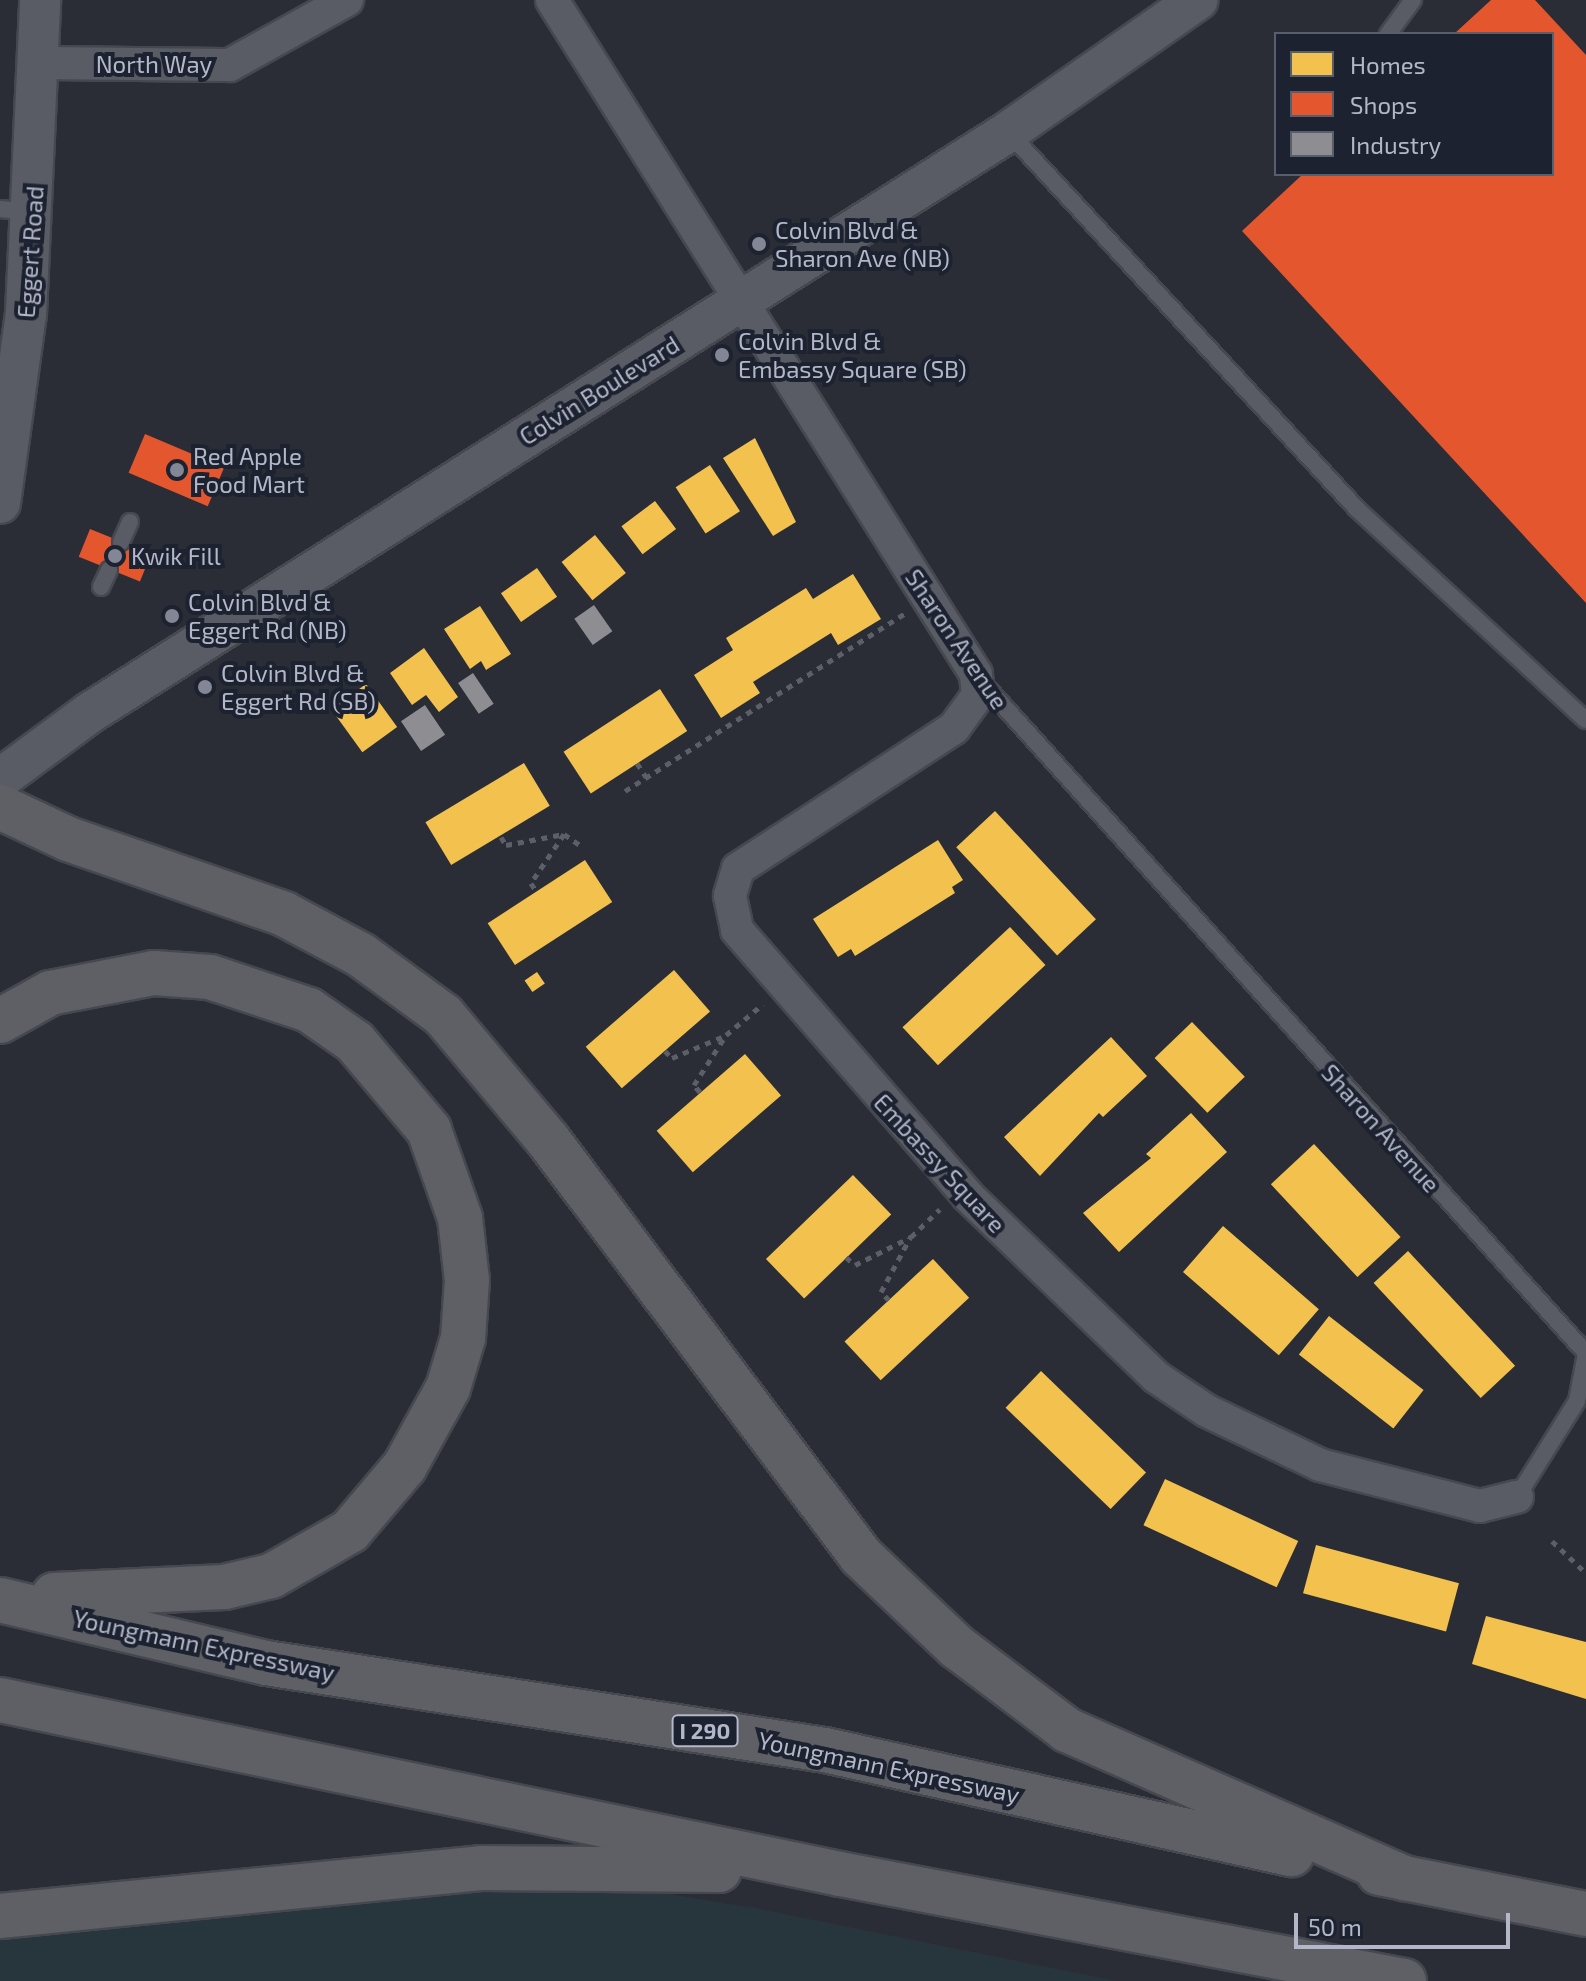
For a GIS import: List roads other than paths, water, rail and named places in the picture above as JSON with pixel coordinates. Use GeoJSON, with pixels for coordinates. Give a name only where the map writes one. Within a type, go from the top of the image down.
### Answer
{"type":"FeatureCollection","features":[{"type":"Feature","properties":{"kind":"highway"},"geometry":{"type":"LineString","coordinates":[[0,807],[68,839],[284,914],[361,955],[443,1015],[548,1140],[861,1556],[957,1647],[1067,1730],[1406,1879]]}},
{"type":"Feature","properties":{"kind":"highway"},"geometry":{"type":"LineString","coordinates":[[0,1021],[50,993],[154,973],[210,977],[309,1010],[355,1042],[429,1130],[460,1218],[467,1280],[463,1338],[429,1428],[377,1501],[315,1555],[224,1587],[90,1598],[0,1592]]}},
{"type":"Feature","properties":{"kind":"highway","name":"Youngmann Expressway"},"geometry":{"type":"LineString","coordinates":[[0,1600],[266,1663],[825,1750],[1406,1879],[1586,1914]]}},
{"type":"Feature","properties":{"kind":"highway"},"geometry":{"type":"LineString","coordinates":[[0,1700],[840,1874],[1404,1981]]}},
{"type":"Feature","properties":{"kind":"highway"},"geometry":{"type":"LineString","coordinates":[[0,1916],[481,1868],[840,1874]]}},
{"type":"Feature","properties":{"kind":"street","name":"Eggert Road"},"geometry":{"type":"LineString","coordinates":[[0,503],[17,211],[41,63],[40,0]]}},
{"type":"Feature","properties":{"kind":"street","name":"North Way"},"geometry":{"type":"LineString","coordinates":[[41,63],[230,65],[347,0]]}},
{"type":"Feature","properties":{"kind":"street","name":"Sharon Avenue"},"geometry":{"type":"LineString","coordinates":[[552,0],[976,674]]}},
{"type":"Feature","properties":{"kind":"street","name":"Colvin Boulevard"},"geometry":{"type":"LineString","coordinates":[[0,779],[91,712],[1008,132],[1197,0]]}},
{"type":"Feature","properties":{"kind":"street","name":"Embassy Square"},"geometry":{"type":"LineString","coordinates":[[976,674],[978,695],[954,728],[738,869],[730,896],[737,930],[968,1196],[1156,1377],[1207,1411],[1320,1465],[1480,1506],[1517,1497]]}},
{"type":"Feature","properties":{"kind":"lane"},"geometry":{"type":"LineString","coordinates":[[1389,32],[1413,0]]}},
{"type":"Feature","properties":{"kind":"lane"},"geometry":{"type":"LineString","coordinates":[[1008,132],[1357,509],[1586,720]]}},
{"type":"Feature","properties":{"kind":"lane"},"geometry":{"type":"LineString","coordinates":[[121,542],[130,522]]}},
{"type":"Feature","properties":{"kind":"lane"},"geometry":{"type":"LineString","coordinates":[[101,587],[109,570]]}},
{"type":"Feature","properties":{"kind":"lane","name":"Sharon Avenue"},"geometry":{"type":"LineString","coordinates":[[976,674],[1586,1354]]}},
{"type":"Feature","properties":{"kind":"lane"},"geometry":{"type":"LineString","coordinates":[[1517,1497],[1577,1401],[1586,1354]]}},
{"type":"Feature","properties":{"kind":"place","name":"Colvin Blvd & Sharon Ave (NB)"},"geometry":{"type":"Point","coordinates":[759,244]}},
{"type":"Feature","properties":{"kind":"place","name":"Colvin Blvd & Embassy Square (SB)"},"geometry":{"type":"Point","coordinates":[722,355]}},
{"type":"Feature","properties":{"kind":"place","name":"Red Apple Food Mart"},"geometry":{"type":"Point","coordinates":[177,470]}},
{"type":"Feature","properties":{"kind":"place","name":"Kwik Fill"},"geometry":{"type":"Point","coordinates":[115,556]}},
{"type":"Feature","properties":{"kind":"place","name":"Colvin Blvd & Eggert Rd (NB)"},"geometry":{"type":"Point","coordinates":[172,616]}},
{"type":"Feature","properties":{"kind":"place","name":"Colvin Blvd & Eggert Rd (SB)"},"geometry":{"type":"Point","coordinates":[205,687]}}]}
